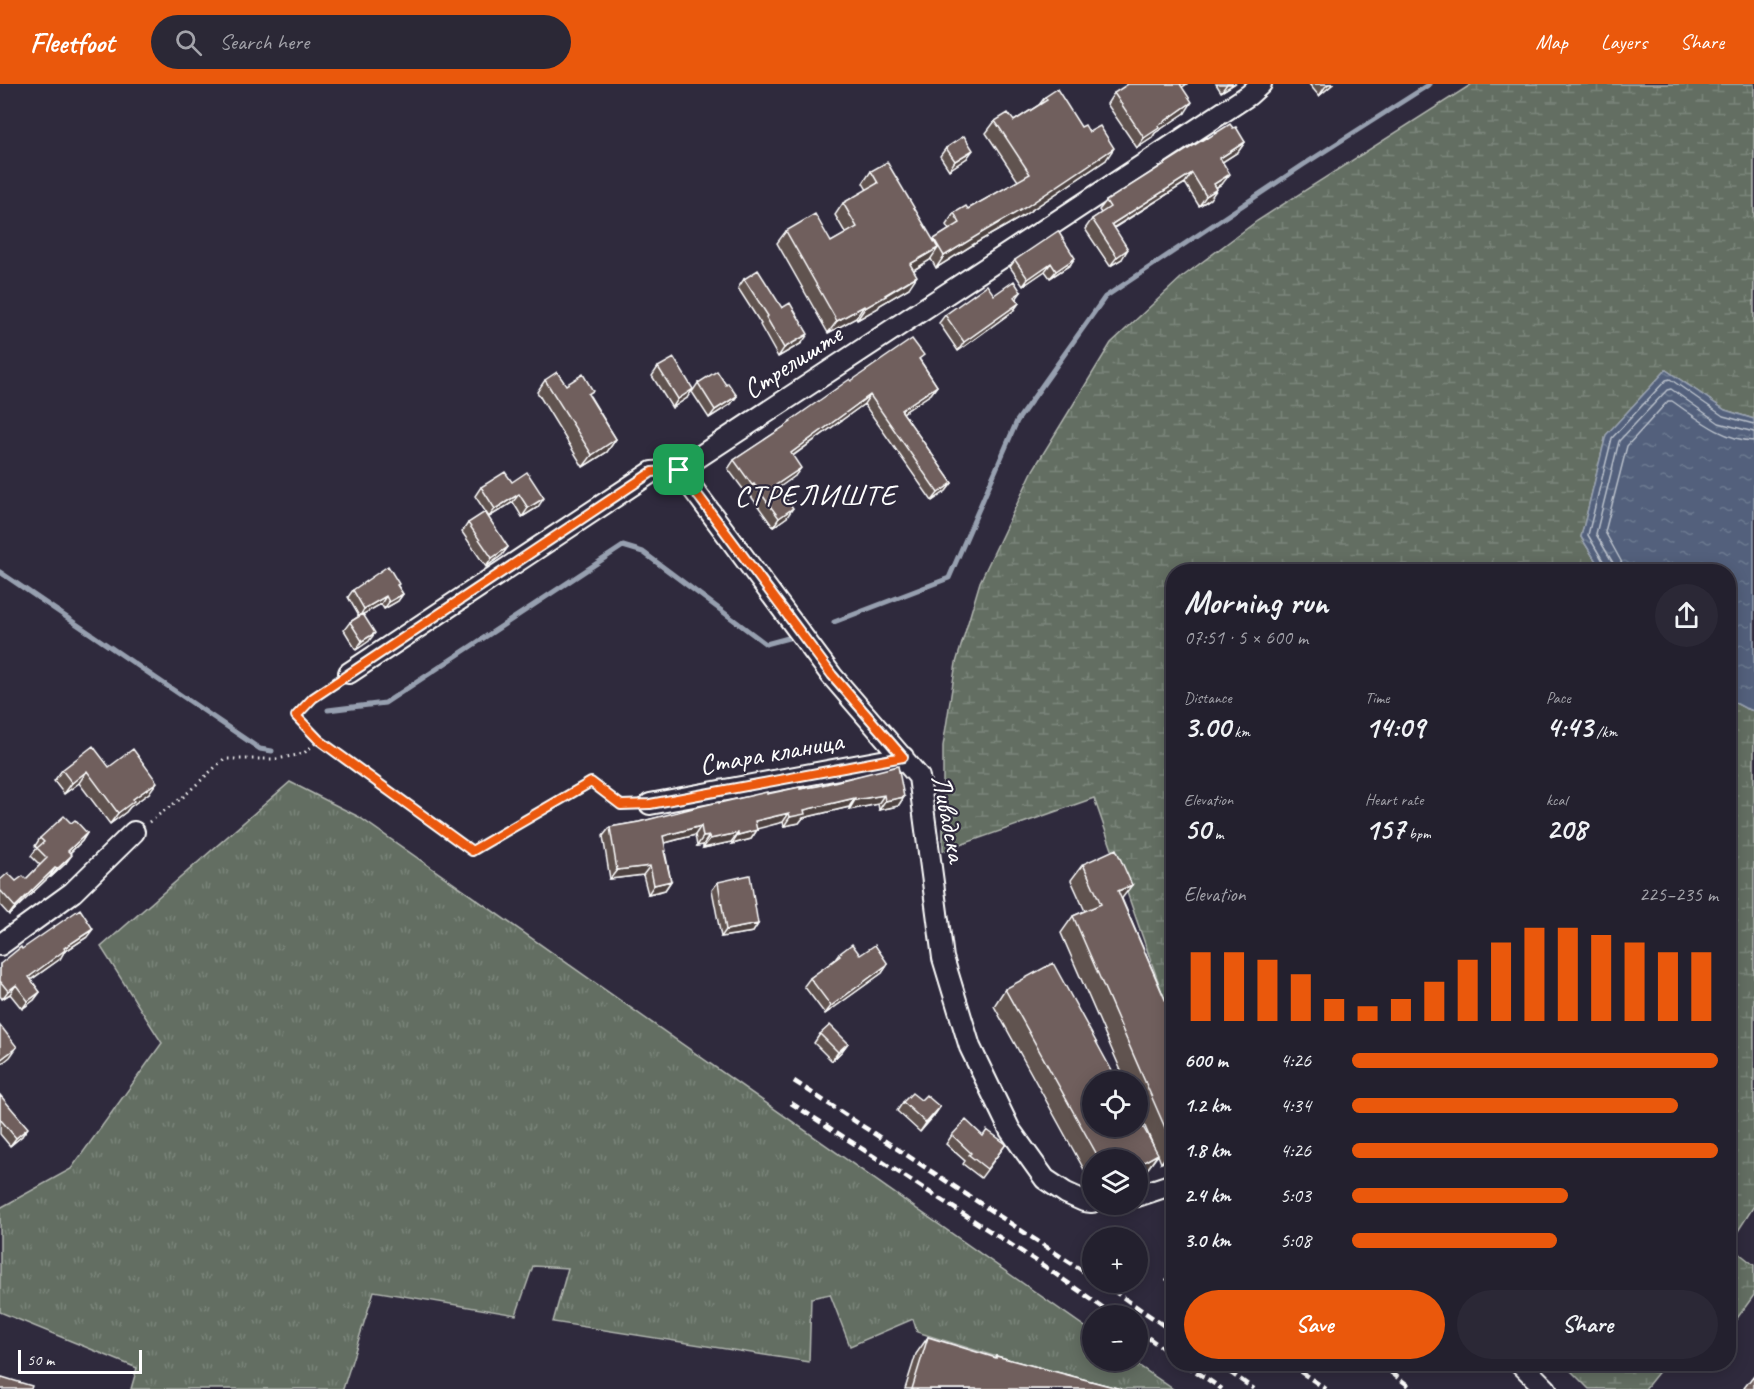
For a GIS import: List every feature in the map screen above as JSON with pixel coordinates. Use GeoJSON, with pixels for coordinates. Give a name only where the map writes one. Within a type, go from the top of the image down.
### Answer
{"type":"FeatureCollection","features":[{"type":"Feature","properties":{"kind":"street","name":"Стрелиште"},"geometry":{"type":"LineString","coordinates":[[349,673],[652,472],[679,470],[1261,84]]}},
{"type":"Feature","properties":{"kind":"street","name":"Ливадска"},"geometry":{"type":"LineString","coordinates":[[679,470],[832,675],[919,777],[943,958],[970,1047],[1010,1130],[1045,1179],[1082,1201]]}},
{"type":"Feature","properties":{"kind":"street","name":"Стара кланица"},"geometry":{"type":"LineString","coordinates":[[650,804],[903,757]]}},
{"type":"Feature","properties":{"kind":"street"},"geometry":{"type":"LineString","coordinates":[[0,945],[73,892],[134,832]]}},
{"type":"Feature","properties":{"kind":"street"},"geometry":{"type":"LineString","coordinates":[[1148,1192],[1166,1186]]}},
{"type":"Feature","properties":{"kind":"street"},"geometry":{"type":"LineString","coordinates":[[1528,1371],[1546,1389]]}},
{"type":"Feature","properties":{"kind":"path"},"geometry":{"type":"LineString","coordinates":[[349,673],[313,698],[296,716],[319,740],[472,851],[591,782],[621,805],[650,804]]}},
{"type":"Feature","properties":{"kind":"path"},"geometry":{"type":"LineString","coordinates":[[134,832],[183,797],[224,759],[276,759],[303,754],[319,740]]}},
{"type":"Feature","properties":{"kind":"green space"},"geometry":{"type":"Polygon","coordinates":[[[1472,84],[1754,84],[1754,419],[1725,410],[1666,370],[1606,435],[1581,537],[1598,564],[1166,564],[1166,1004],[1094,798],[943,851],[943,746],[956,663],[980,582],[1033,470],[1111,343],[1182,277],[1257,221],[1472,84]]]}},
{"type":"Feature","properties":{"kind":"green space"},"geometry":{"type":"Polygon","coordinates":[[[1736,703],[1754,711],[1754,1206],[1736,1234],[1736,703]]]}},
{"type":"Feature","properties":{"kind":"green space"},"geometry":{"type":"Polygon","coordinates":[[[290,782],[359,817],[1082,1325],[1082,1371],[1147,1371],[1173,1389],[1099,1389],[917,1332],[913,1319],[850,1346],[830,1294],[811,1298],[809,1362],[553,1322],[568,1268],[533,1266],[516,1315],[374,1291],[343,1389],[131,1389],[137,1368],[0,1312],[0,1208],[71,1169],[162,1043],[101,947],[290,782]]]}},
{"type":"Feature","properties":{"kind":"green space"},"geometry":{"type":"Polygon","coordinates":[[[1736,1251],[1754,1265],[1754,1295],[1736,1320],[1736,1251]]]}},
{"type":"Feature","properties":{"kind":"green space"},"geometry":{"type":"Polygon","coordinates":[[[1571,1371],[1659,1371],[1645,1389],[1589,1389],[1571,1371]]]}},
{"type":"Feature","properties":{"kind":"water"},"geometry":{"type":"Polygon","coordinates":[[[1666,370],[1725,410],[1754,419],[1754,711],[1736,703],[1736,564],[1598,564],[1581,537],[1606,435],[1666,370]]]}},
{"type":"Feature","properties":{"kind":"building"},"geometry":{"type":"Polygon","coordinates":[[[1128,84],[1180,84],[1192,102],[1144,138],[1114,93],[1128,84]]]}},
{"type":"Feature","properties":{"kind":"building"},"geometry":{"type":"Polygon","coordinates":[[[1057,89],[1081,127],[1085,125],[1089,132],[1100,126],[1114,148],[1026,207],[944,256],[934,239],[960,223],[954,213],[966,206],[968,209],[1030,174],[995,121],[1008,113],[1014,121],[1047,100],[1045,97],[1057,89]]]}},
{"type":"Feature","properties":{"kind":"building"},"geometry":{"type":"Polygon","coordinates":[[[1230,124],[1233,128],[1236,127],[1245,142],[1220,158],[1230,174],[1214,184],[1217,189],[1206,196],[1192,173],[1112,224],[1128,249],[1117,257],[1092,219],[1110,207],[1106,201],[1230,124]]]}},
{"type":"Feature","properties":{"kind":"building"},"geometry":{"type":"Polygon","coordinates":[[[964,136],[973,150],[955,161],[946,148],[964,136]]]}},
{"type":"Feature","properties":{"kind":"building"},"geometry":{"type":"Polygon","coordinates":[[[887,162],[938,248],[910,264],[917,276],[865,308],[864,306],[837,321],[786,231],[815,214],[831,242],[857,227],[843,203],[878,183],[871,171],[887,162]]]}},
{"type":"Feature","properties":{"kind":"building"},"geometry":{"type":"Polygon","coordinates":[[[1058,231],[1075,258],[1056,271],[1051,263],[1028,279],[1015,260],[1058,231]]]}},
{"type":"Feature","properties":{"kind":"building"},"geometry":{"type":"Polygon","coordinates":[[[758,270],[782,308],[790,303],[808,334],[784,348],[766,317],[768,316],[744,279],[758,270]]]}},
{"type":"Feature","properties":{"kind":"building"},"geometry":{"type":"Polygon","coordinates":[[[1014,281],[1021,292],[1014,297],[1019,303],[964,342],[945,315],[987,285],[994,295],[1014,281]]]}},
{"type":"Feature","properties":{"kind":"building"},"geometry":{"type":"Polygon","coordinates":[[[912,339],[924,355],[919,359],[937,386],[901,410],[952,483],[938,493],[870,395],[791,453],[801,468],[776,485],[793,508],[779,518],[734,460],[912,339]]]}},
{"type":"Feature","properties":{"kind":"building"},"geometry":{"type":"Polygon","coordinates":[[[674,358],[693,389],[678,399],[658,367],[674,358]]]}},
{"type":"Feature","properties":{"kind":"building"},"geometry":{"type":"Polygon","coordinates":[[[717,371],[737,396],[715,410],[698,383],[717,371]]]}},
{"type":"Feature","properties":{"kind":"building"},"geometry":{"type":"Polygon","coordinates":[[[557,372],[566,385],[583,374],[593,391],[588,394],[616,439],[592,455],[545,380],[557,372]]]}},
{"type":"Feature","properties":{"kind":"building"},"geometry":{"type":"Polygon","coordinates":[[[505,472],[512,482],[527,472],[544,498],[528,508],[519,494],[495,509],[481,487],[505,472]]]}},
{"type":"Feature","properties":{"kind":"building"},"geometry":{"type":"Polygon","coordinates":[[[485,512],[508,547],[492,558],[468,523],[485,512]]]}},
{"type":"Feature","properties":{"kind":"building"},"geometry":{"type":"Polygon","coordinates":[[[388,566],[403,594],[389,602],[386,596],[364,609],[353,590],[388,566]]]}},
{"type":"Feature","properties":{"kind":"building"},"geometry":{"type":"Polygon","coordinates":[[[363,614],[375,633],[362,641],[350,622],[363,614]]]}},
{"type":"Feature","properties":{"kind":"building"},"geometry":{"type":"Polygon","coordinates":[[[93,746],[109,767],[133,749],[157,782],[118,813],[87,771],[72,783],[62,770],[93,746]]]}},
{"type":"Feature","properties":{"kind":"building"},"geometry":{"type":"Polygon","coordinates":[[[898,766],[904,797],[885,801],[884,795],[855,800],[855,798],[804,810],[805,814],[790,817],[789,813],[755,821],[757,830],[738,835],[738,833],[710,839],[709,836],[703,837],[701,826],[663,836],[671,881],[654,885],[650,866],[617,870],[610,827],[767,792],[767,794],[800,787],[800,789],[818,786],[898,766]]]}},
{"type":"Feature","properties":{"kind":"building"},"geometry":{"type":"Polygon","coordinates":[[[64,816],[71,823],[75,820],[87,833],[68,851],[72,855],[57,869],[55,868],[15,907],[0,890],[0,880],[8,873],[16,881],[23,876],[26,879],[47,858],[37,848],[44,842],[40,838],[64,816]]]}},
{"type":"Feature","properties":{"kind":"building"},"geometry":{"type":"Polygon","coordinates":[[[1116,849],[1132,885],[1118,891],[1166,1002],[1166,1130],[1148,1088],[1148,1071],[1140,1071],[1073,916],[1101,904],[1083,864],[1116,849]]]}},
{"type":"Feature","properties":{"kind":"building"},"geometry":{"type":"Polygon","coordinates":[[[750,875],[758,924],[726,930],[718,882],[750,875]]]}},
{"type":"Feature","properties":{"kind":"building"},"geometry":{"type":"Polygon","coordinates":[[[80,909],[93,929],[64,948],[65,950],[29,977],[40,992],[28,1001],[16,985],[8,991],[0,981],[0,964],[21,947],[22,949],[80,909]]]}},
{"type":"Feature","properties":{"kind":"building"},"geometry":{"type":"Polygon","coordinates":[[[852,944],[860,955],[875,945],[888,964],[831,1006],[810,978],[852,944]]]}},
{"type":"Feature","properties":{"kind":"building"},"geometry":{"type":"Polygon","coordinates":[[[1053,963],[1112,1071],[1082,1071],[1082,1128],[1005,989],[1053,963]]]}},
{"type":"Feature","properties":{"kind":"building"},"geometry":{"type":"Polygon","coordinates":[[[0,1025],[17,1047],[0,1060],[0,1025]]]}},
{"type":"Feature","properties":{"kind":"building"},"geometry":{"type":"Polygon","coordinates":[[[830,1025],[848,1043],[838,1052],[820,1034],[830,1025]]]}},
{"type":"Feature","properties":{"kind":"building"},"geometry":{"type":"Polygon","coordinates":[[[912,1093],[921,1100],[926,1095],[940,1107],[926,1123],[903,1102],[912,1093]]]}},
{"type":"Feature","properties":{"kind":"building"},"geometry":{"type":"Polygon","coordinates":[[[0,1095],[28,1128],[16,1138],[0,1119],[0,1095]]]}},
{"type":"Feature","properties":{"kind":"building"},"geometry":{"type":"Polygon","coordinates":[[[966,1120],[983,1136],[987,1130],[1006,1144],[987,1169],[969,1155],[971,1153],[952,1135],[966,1120]]]}},
{"type":"Feature","properties":{"kind":"building"},"geometry":{"type":"Polygon","coordinates":[[[1148,1136],[1158,1154],[1148,1160],[1148,1149],[1094,1149],[1087,1137],[1148,1136]]]}},
{"type":"Feature","properties":{"kind":"building"},"geometry":{"type":"Polygon","coordinates":[[[928,1337],[996,1358],[996,1356],[1121,1389],[912,1389],[928,1337]]]}},
{"type":"Feature","properties":{"kind":"building"},"geometry":{"type":"Polygon","coordinates":[[[1754,1375],[1754,1389],[1744,1389],[1744,1388],[1754,1375]]]}},
{"type":"Feature","properties":{"kind":"building"},"geometry":{"type":"Polygon","coordinates":[[[2,1377],[32,1386],[31,1389],[0,1389],[2,1377]]]}},
{"type":"Feature","properties":{"kind":"waterway"},"geometry":{"type":"LineString","coordinates":[[834,622],[949,578],[1017,421],[1105,297],[1303,165],[1430,84]]}},
{"type":"Feature","properties":{"kind":"waterway"},"geometry":{"type":"LineString","coordinates":[[328,710],[385,703],[623,546],[643,552],[766,644],[792,637]]}},
{"type":"Feature","properties":{"kind":"waterway"},"geometry":{"type":"LineString","coordinates":[[0,572],[260,749],[272,751]]}},
{"type":"Feature","properties":{"kind":"railway"},"geometry":{"type":"LineString","coordinates":[[794,1081],[1082,1270]]}},
{"type":"Feature","properties":{"kind":"railway"},"geometry":{"type":"LineString","coordinates":[[791,1103],[1044,1266],[1099,1305]]}},
{"type":"Feature","properties":{"kind":"railway"},"geometry":{"type":"LineString","coordinates":[[1117,1293],[1166,1327]]}},
{"type":"Feature","properties":{"kind":"railway"},"geometry":{"type":"LineString","coordinates":[[1148,1338],[1166,1350]]}},
{"type":"Feature","properties":{"kind":"railway"},"geometry":{"type":"LineString","coordinates":[[1195,1371],[1222,1389]]}},
{"type":"Feature","properties":{"kind":"railway"},"geometry":{"type":"LineString","coordinates":[[1228,1371],[1254,1389]]}},
{"type":"Feature","properties":{"kind":"railway"},"geometry":{"type":"LineString","coordinates":[[1299,1371],[1326,1389]]}},
{"type":"Feature","properties":{"kind":"railway"},"geometry":{"type":"LineString","coordinates":[[1389,1371],[1413,1389]]}},
{"type":"Feature","properties":{"kind":"district","name":"СТРЕЛИШТЕ"},"geometry":{"type":"Point","coordinates":[816,495]}},
{"type":"Feature","properties":{"kind":"route"},"geometry":{"type":"LineString","coordinates":[[679,470],[832,675],[903,757],[650,804],[621,805],[591,782],[472,851],[319,740],[296,716],[313,698],[652,472],[679,470]]}}]}
